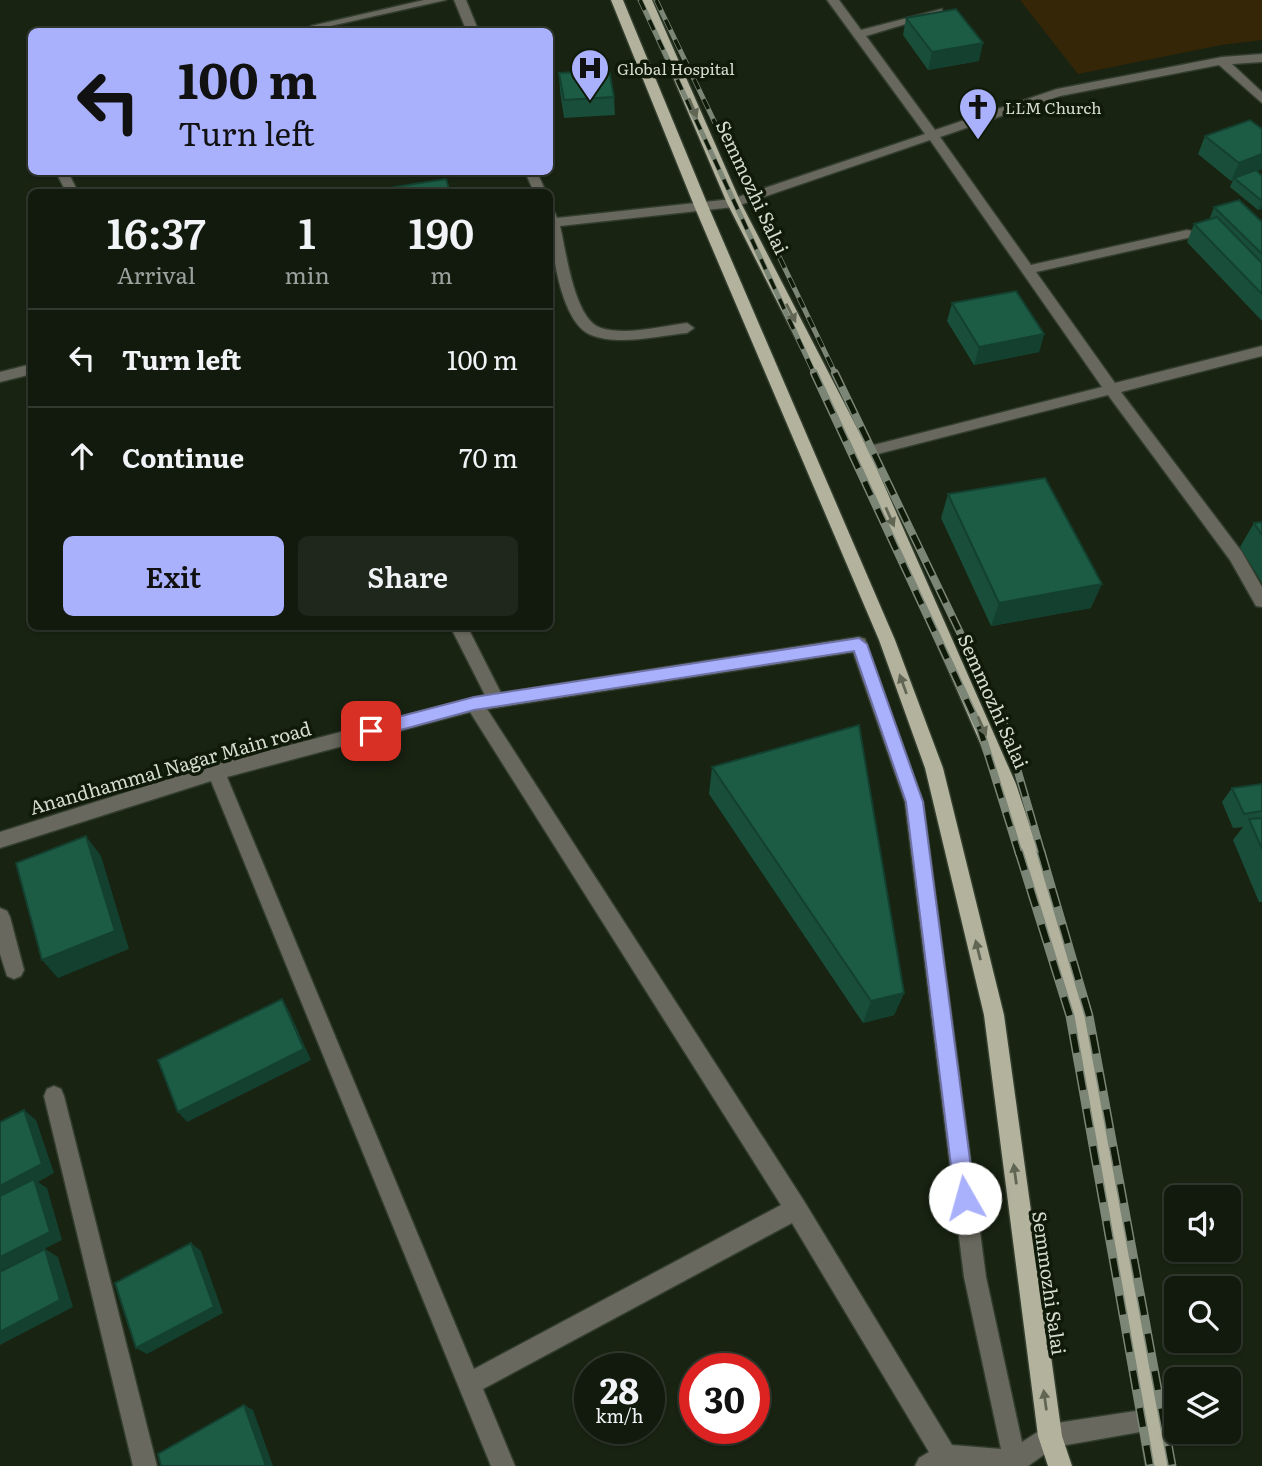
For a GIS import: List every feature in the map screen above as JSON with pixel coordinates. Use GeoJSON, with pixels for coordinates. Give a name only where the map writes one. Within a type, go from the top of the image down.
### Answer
{"type":"FeatureCollection","features":[{"type":"Feature","properties":{"kind":"main road","name":"Semmozhi Salai"},"geometry":{"type":"LineString","coordinates":[[617,0],[702,208],[887,640],[934,768],[993,1014],[1050,1436],[1060,1466]]}},
{"type":"Feature","properties":{"kind":"main road","name":"Semmozhi Salai"},"geometry":{"type":"LineString","coordinates":[[646,0],[734,203],[862,453],[1007,784],[1080,1009],[1158,1466]]}},
{"type":"Feature","properties":{"kind":"street"},"geometry":{"type":"LineString","coordinates":[[317,26],[440,0]]}},
{"type":"Feature","properties":{"kind":"street"},"geometry":{"type":"LineString","coordinates":[[460,0],[472,28]]}},
{"type":"Feature","properties":{"kind":"street"},"geometry":{"type":"LineString","coordinates":[[833,0],[933,136],[1112,390],[1236,556],[1262,601]]}},
{"type":"Feature","properties":{"kind":"street"},"geometry":{"type":"LineString","coordinates":[[858,35],[938,11]]}},
{"type":"Feature","properties":{"kind":"street"},"geometry":{"type":"LineString","coordinates":[[553,220],[734,203],[1057,93],[1222,61],[1262,58]]}},
{"type":"Feature","properties":{"kind":"street"},"geometry":{"type":"LineString","coordinates":[[1222,61],[1262,99]]}},
{"type":"Feature","properties":{"kind":"street"},"geometry":{"type":"LineString","coordinates":[[553,231],[576,313],[592,330],[617,334],[687,328]]}},
{"type":"Feature","properties":{"kind":"street"},"geometry":{"type":"LineString","coordinates":[[1026,270],[1187,234]]}},
{"type":"Feature","properties":{"kind":"street"},"geometry":{"type":"LineString","coordinates":[[862,453],[1262,351]]}},
{"type":"Feature","properties":{"kind":"street"},"geometry":{"type":"LineString","coordinates":[[0,377],[28,370]]}},
{"type":"Feature","properties":{"kind":"street"},"geometry":{"type":"LineString","coordinates":[[460,630],[496,700]]}},
{"type":"Feature","properties":{"kind":"street","name":"Anandhammal Nagar Main road"},"geometry":{"type":"LineString","coordinates":[[0,840],[216,772],[474,704],[887,640]]}},
{"type":"Feature","properties":{"kind":"street"},"geometry":{"type":"LineString","coordinates":[[859,644],[914,802],[975,1277],[1015,1464]]}},
{"type":"Feature","properties":{"kind":"street"},"geometry":{"type":"LineString","coordinates":[[474,704],[796,1209],[936,1461],[1015,1464],[1050,1436],[1149,1421]]}},
{"type":"Feature","properties":{"kind":"street"},"geometry":{"type":"LineString","coordinates":[[216,772],[503,1466]]}},
{"type":"Feature","properties":{"kind":"street"},"geometry":{"type":"LineString","coordinates":[[0,917],[14,970]]}},
{"type":"Feature","properties":{"kind":"street"},"geometry":{"type":"LineString","coordinates":[[54,1096],[145,1466]]}},
{"type":"Feature","properties":{"kind":"street"},"geometry":{"type":"LineString","coordinates":[[469,1384],[796,1209]]}},
{"type":"Feature","properties":{"kind":"shaded area"},"geometry":{"type":"Polygon","coordinates":[[[1020,0],[1262,0],[1262,40],[1221,45],[1078,74],[1020,0]]]}},
{"type":"Feature","properties":{"kind":"building"},"geometry":{"type":"Polygon","coordinates":[[[956,9],[983,43],[932,52],[906,18],[956,9]]]}},
{"type":"Feature","properties":{"kind":"building"},"geometry":{"type":"Polygon","coordinates":[[[609,70],[614,97],[564,100],[559,73],[609,70]]]}},
{"type":"Feature","properties":{"kind":"building"},"geometry":{"type":"Polygon","coordinates":[[[1250,120],[1262,129],[1262,154],[1239,163],[1205,136],[1250,120]]]}},
{"type":"Feature","properties":{"kind":"building"},"geometry":{"type":"Polygon","coordinates":[[[1256,170],[1262,176],[1262,201],[1234,178],[1256,170]]]}},
{"type":"Feature","properties":{"kind":"building"},"geometry":{"type":"Polygon","coordinates":[[[446,179],[449,189],[394,189],[446,179]]]}},
{"type":"Feature","properties":{"kind":"building"},"geometry":{"type":"Polygon","coordinates":[[[1239,200],[1262,222],[1262,254],[1214,207],[1239,200]]]}},
{"type":"Feature","properties":{"kind":"building"},"geometry":{"type":"Polygon","coordinates":[[[1217,217],[1262,263],[1262,294],[1194,224],[1217,217]]]}},
{"type":"Feature","properties":{"kind":"building"},"geometry":{"type":"Polygon","coordinates":[[[1016,291],[1044,334],[979,347],[952,303],[1016,291]]]}},
{"type":"Feature","properties":{"kind":"building"},"geometry":{"type":"Polygon","coordinates":[[[1045,478],[1102,584],[999,603],[948,494],[1045,478]]]}},
{"type":"Feature","properties":{"kind":"building"},"geometry":{"type":"Polygon","coordinates":[[[1262,522],[1262,535],[1254,523],[1262,522]]]}},
{"type":"Feature","properties":{"kind":"building"},"geometry":{"type":"Polygon","coordinates":[[[859,725],[904,993],[871,1001],[712,767],[859,725]]]}},
{"type":"Feature","properties":{"kind":"building"},"geometry":{"type":"Polygon","coordinates":[[[1262,784],[1262,811],[1244,814],[1232,788],[1262,784]]]}},
{"type":"Feature","properties":{"kind":"building"},"geometry":{"type":"Polygon","coordinates":[[[1262,818],[1262,849],[1249,819],[1262,818]]]}},
{"type":"Feature","properties":{"kind":"building"},"geometry":{"type":"Polygon","coordinates":[[[86,836],[115,931],[42,960],[16,863],[86,836]]]}},
{"type":"Feature","properties":{"kind":"building"},"geometry":{"type":"Polygon","coordinates":[[[282,999],[304,1049],[178,1112],[158,1060],[282,999]]]}},
{"type":"Feature","properties":{"kind":"building"},"geometry":{"type":"Polygon","coordinates":[[[24,1110],[42,1164],[0,1186],[0,1122],[24,1110]]]}},
{"type":"Feature","properties":{"kind":"building"},"geometry":{"type":"Polygon","coordinates":[[[34,1179],[50,1232],[0,1257],[0,1196],[34,1179]]]}},
{"type":"Feature","properties":{"kind":"building"},"geometry":{"type":"Polygon","coordinates":[[[191,1243],[214,1307],[136,1348],[115,1283],[191,1243]]]}},
{"type":"Feature","properties":{"kind":"building"},"geometry":{"type":"Polygon","coordinates":[[[45,1249],[60,1300],[0,1332],[0,1272],[45,1249]]]}},
{"type":"Feature","properties":{"kind":"building"},"geometry":{"type":"Polygon","coordinates":[[[244,1405],[266,1466],[161,1466],[158,1454],[244,1405]]]}},
{"type":"Feature","properties":{"kind":"railway"},"geometry":{"type":"LineString","coordinates":[[640,0],[815,375]]}},
{"type":"Feature","properties":{"kind":"railway"},"geometry":{"type":"LineString","coordinates":[[656,0],[836,375]]}},
{"type":"Feature","properties":{"kind":"railway"},"geometry":{"type":"LineString","coordinates":[[814,373],[980,729],[1019,854]]}},
{"type":"Feature","properties":{"kind":"railway"},"geometry":{"type":"LineString","coordinates":[[835,373],[1004,724],[1042,854]]}},
{"type":"Feature","properties":{"kind":"railway"},"geometry":{"type":"LineString","coordinates":[[1019,852],[1070,1016],[1150,1466]]}},
{"type":"Feature","properties":{"kind":"railway"},"geometry":{"type":"LineString","coordinates":[[1041,852],[1089,1016],[1172,1466]]}},
{"type":"Feature","properties":{"kind":"place","name":"Global Hospital"},"geometry":{"type":"Point","coordinates":[590,102]}},
{"type":"Feature","properties":{"kind":"place","name":"LLM Church"},"geometry":{"type":"Point","coordinates":[978,141]}},
{"type":"Feature","properties":{"kind":"route"},"geometry":{"type":"LineString","coordinates":[[371,731],[474,704],[859,644],[914,802],[965,1198]]}}]}
